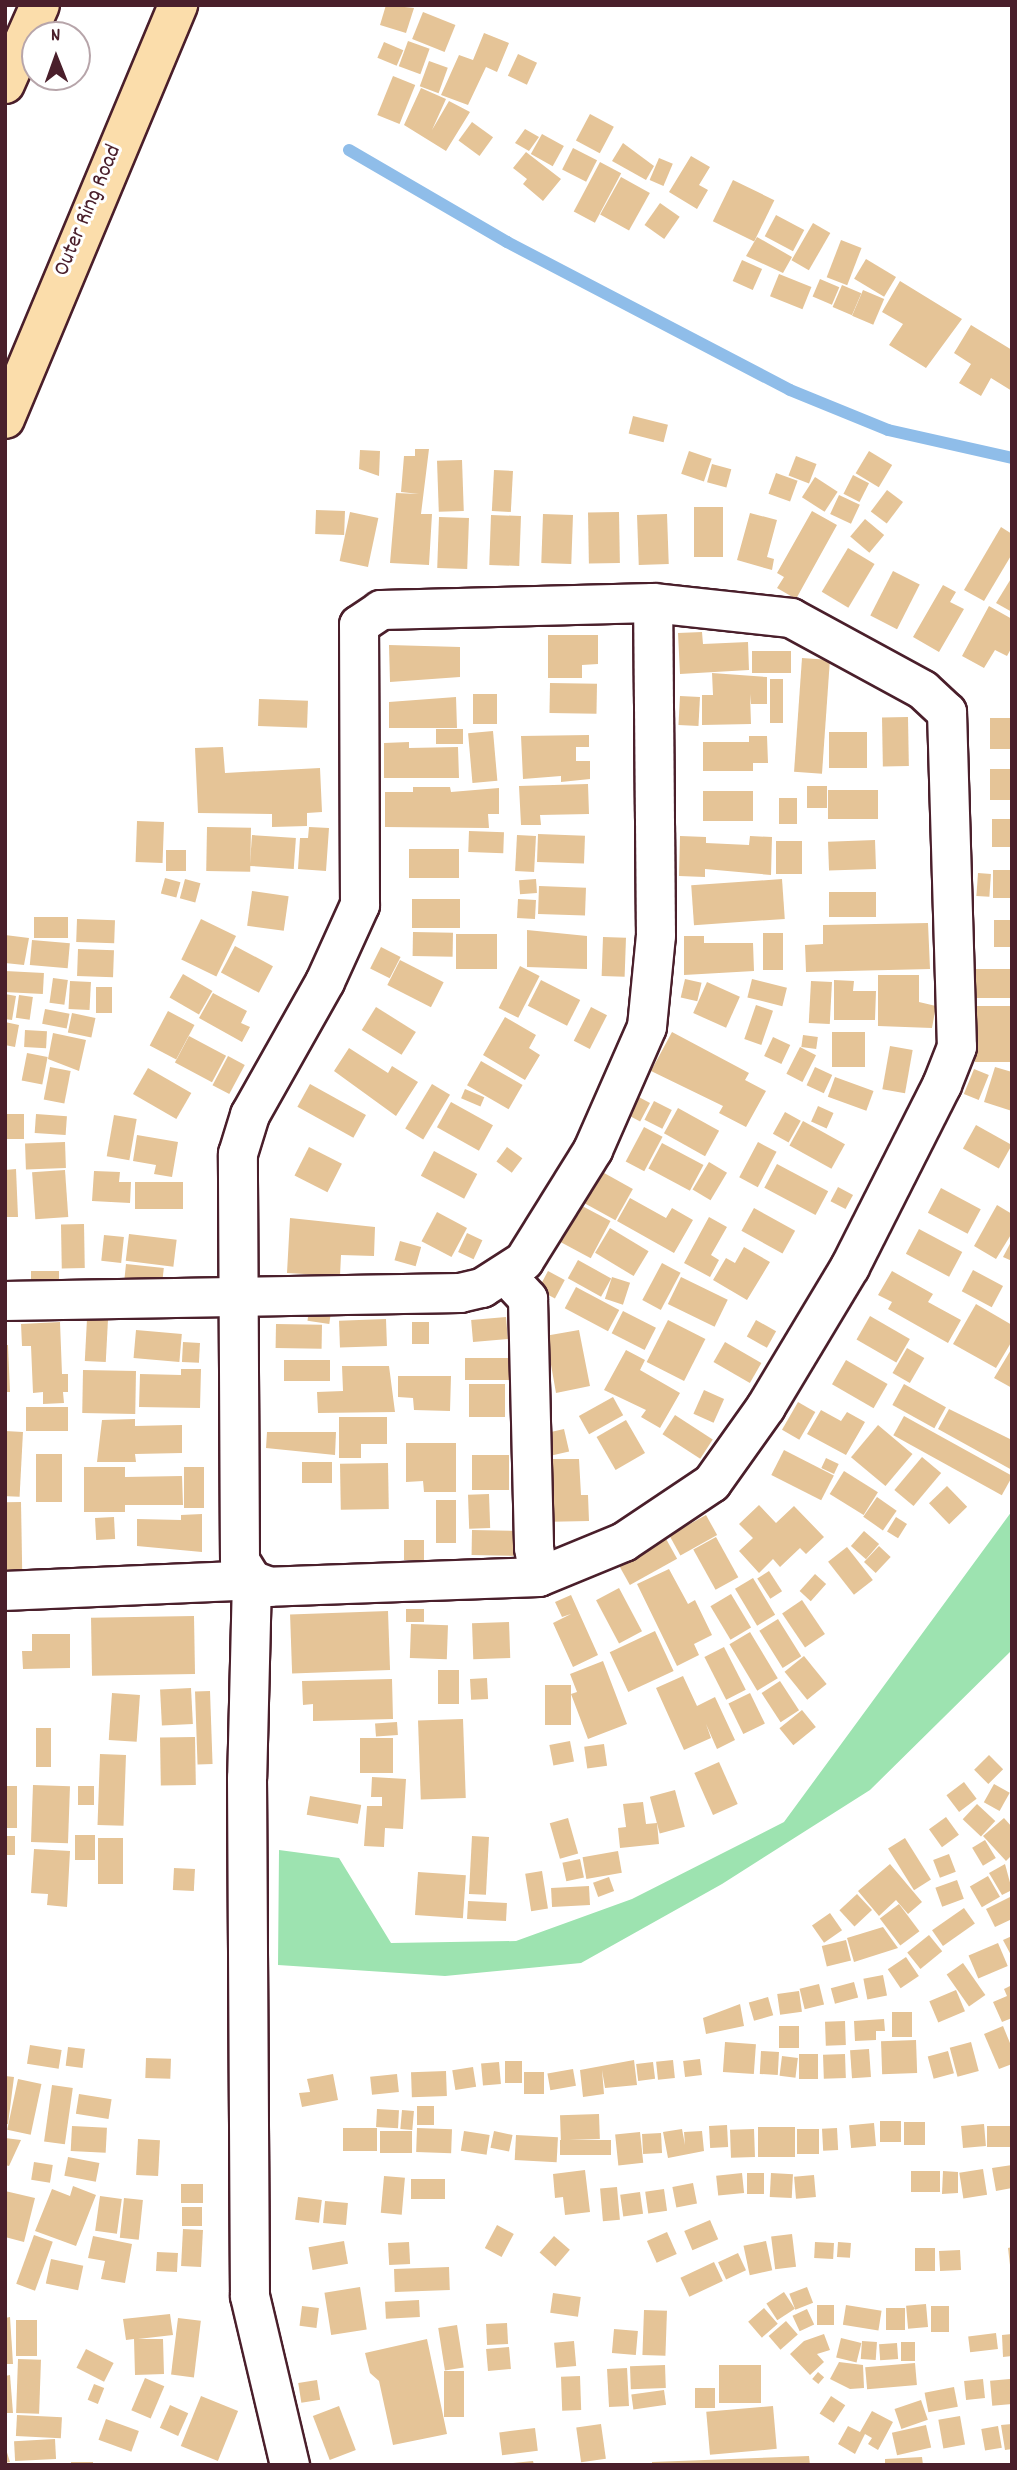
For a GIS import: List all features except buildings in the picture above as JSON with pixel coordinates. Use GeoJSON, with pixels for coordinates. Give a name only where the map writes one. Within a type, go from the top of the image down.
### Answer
{"type":"FeatureCollection","features":[{"type":"Feature","properties":{"kind":"highway"},"geometry":{"type":"LineString","coordinates":[[5,84],[40,5]]}},
{"type":"Feature","properties":{"kind":"highway","name":"Outer Ring Road"},"geometry":{"type":"LineString","coordinates":[[5,419],[178,5]]}},
{"type":"Feature","properties":{"kind":"street"},"geometry":{"type":"LineString","coordinates":[[5,1301],[460,1293],[482,1288],[524,1261],[593,1150],[647,1027],[656,936],[653,603]]}},
{"type":"Feature","properties":{"kind":"street"},"geometry":{"type":"LineString","coordinates":[[5,1591],[252,1580],[270,1587],[539,1577],[624,1542],[712,1483],[766,1407],[850,1267],[942,1085],[957,1047],[947,712],[923,690],[791,618],[653,603],[381,610],[359,625],[360,905],[325,982],[250,1115],[238,1153],[240,1561],[252,1580],[247,1778],[250,2296],[290,2465]]}},
{"type":"Feature","properties":{"kind":"street"},"geometry":{"type":"LineString","coordinates":[[506,1274],[528,1299],[534,1548],[539,1577]]}},
{"type":"Feature","properties":{"kind":"green space"},"geometry":{"type":"Polygon","coordinates":[[[1012,1511],[1012,1650],[870,1790],[722,1884],[581,1963],[445,1976],[278,1965],[279,1850],[339,1858],[391,1943],[516,1941],[632,1899],[784,1822],[1012,1511]]]}},
{"type":"Feature","properties":{"kind":"waterway"},"geometry":{"type":"LineString","coordinates":[[349,150],[507,242],[790,390],[888,430],[1012,458]]}}]}
